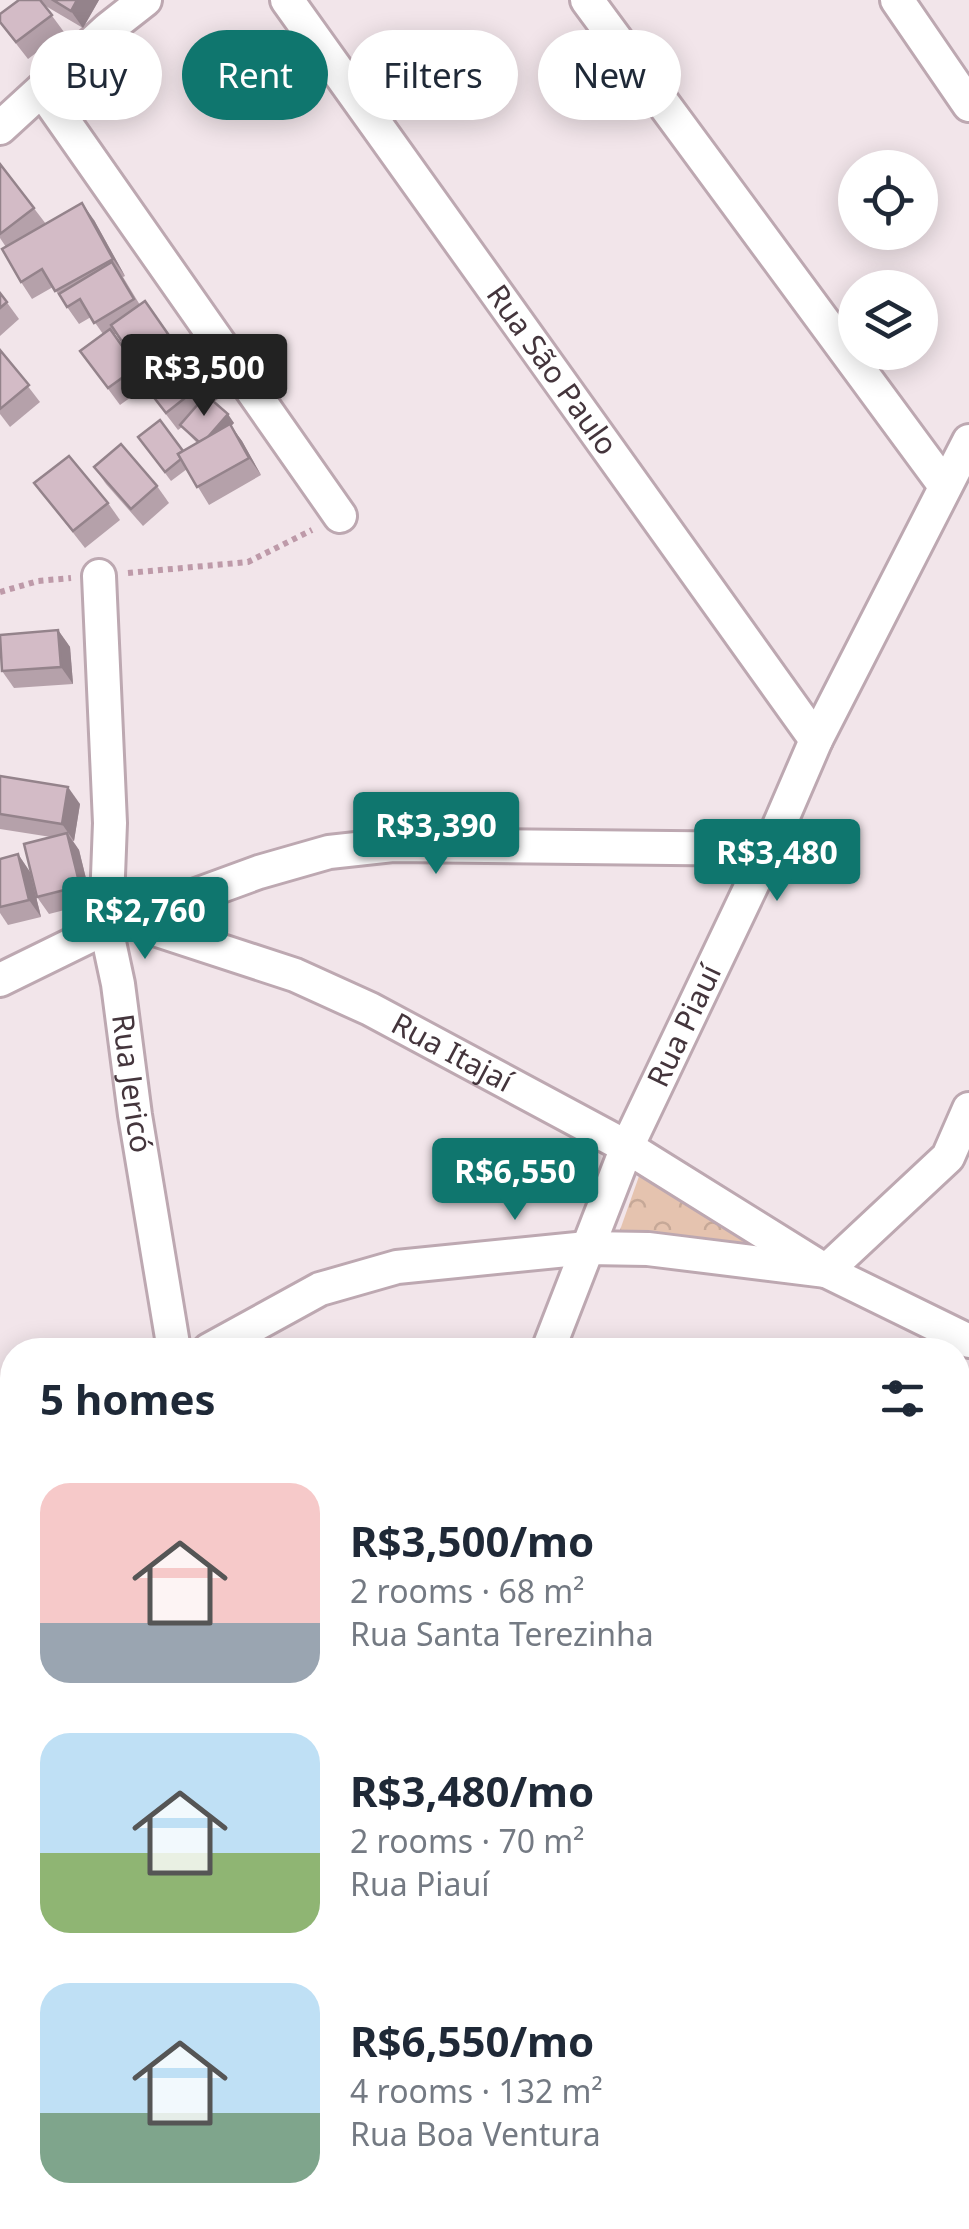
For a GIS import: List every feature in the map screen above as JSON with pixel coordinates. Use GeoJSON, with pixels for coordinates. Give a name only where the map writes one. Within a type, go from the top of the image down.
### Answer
{"type":"FeatureCollection","features":[{"type":"Feature","properties":{"kind":"street"},"geometry":{"type":"LineString","coordinates":[[107,30],[146,0]]}},
{"type":"Feature","properties":{"kind":"street","name":"Rua São Paulo"},"geometry":{"type":"LineString","coordinates":[[287,0],[816,740]]}},
{"type":"Feature","properties":{"kind":"street"},"geometry":{"type":"LineString","coordinates":[[587,0],[945,486]]}},
{"type":"Feature","properties":{"kind":"street"},"geometry":{"type":"LineString","coordinates":[[897,0],[969,105]]}},
{"type":"Feature","properties":{"kind":"street"},"geometry":{"type":"LineString","coordinates":[[0,128],[30,101]]}},
{"type":"Feature","properties":{"kind":"street"},"geometry":{"type":"LineString","coordinates":[[63,120],[340,516]]}},
{"type":"Feature","properties":{"kind":"street","name":"Rua Piauí"},"geometry":{"type":"LineString","coordinates":[[553,1338],[627,1147],[769,849],[816,740],[969,441]]}},
{"type":"Feature","properties":{"kind":"street","name":"Rua Jericó"},"geometry":{"type":"LineString","coordinates":[[99,576],[118,984],[172,1338]]}},
{"type":"Feature","properties":{"kind":"street"},"geometry":{"type":"LineString","coordinates":[[0,980],[116,924],[259,872],[329,852],[393,845],[769,849]]}},
{"type":"Feature","properties":{"kind":"street","name":"Rua Itajaí"},"geometry":{"type":"LineString","coordinates":[[116,924],[295,976],[370,1009],[627,1147],[826,1271],[963,1338]]}},
{"type":"Feature","properties":{"kind":"street"},"geometry":{"type":"LineString","coordinates":[[231,1338],[320,1289],[397,1267],[587,1248],[663,1250],[826,1271],[948,1157],[969,1109]]}},
{"type":"Feature","properties":{"kind":"path"},"geometry":{"type":"LineString","coordinates":[[0,592],[38,581],[248,562],[340,516]]}},
{"type":"Feature","properties":{"kind":"green space"},"geometry":{"type":"Polygon","coordinates":[[[643,1165],[784,1251],[620,1230],[643,1165]]]}},
{"type":"Feature","properties":{"kind":"building"},"geometry":{"type":"Polygon","coordinates":[[[19,0],[40,0],[52,15],[16,42],[0,22],[0,14],[19,0]]]}},
{"type":"Feature","properties":{"kind":"building"},"geometry":{"type":"Polygon","coordinates":[[[53,0],[77,0],[71,11],[53,0]]]}},
{"type":"Feature","properties":{"kind":"building"},"geometry":{"type":"Polygon","coordinates":[[[0,164],[34,208],[0,234],[0,164]]]}},
{"type":"Feature","properties":{"kind":"building"},"geometry":{"type":"Polygon","coordinates":[[[82,203],[113,259],[55,291],[42,269],[21,282],[2,249],[82,203]]]}},
{"type":"Feature","properties":{"kind":"building"},"geometry":{"type":"Polygon","coordinates":[[[112,262],[134,299],[94,323],[80,299],[67,307],[59,294],[112,262]]]}},
{"type":"Feature","properties":{"kind":"building"},"geometry":{"type":"Polygon","coordinates":[[[145,301],[168,334],[133,358],[111,325],[145,301]]]}},
{"type":"Feature","properties":{"kind":"building"},"geometry":{"type":"Polygon","coordinates":[[[110,329],[137,367],[108,388],[80,351],[110,329]]]}},
{"type":"Feature","properties":{"kind":"building"},"geometry":{"type":"Polygon","coordinates":[[[179,339],[210,378],[166,413],[135,373],[179,339]]]}},
{"type":"Feature","properties":{"kind":"building"},"geometry":{"type":"Polygon","coordinates":[[[0,350],[29,385],[0,409],[0,350]]]}},
{"type":"Feature","properties":{"kind":"building"},"geometry":{"type":"Polygon","coordinates":[[[206,395],[228,414],[199,442],[180,425],[206,395]]]}},
{"type":"Feature","properties":{"kind":"building"},"geometry":{"type":"Polygon","coordinates":[[[160,420],[183,451],[178,454],[181,459],[165,472],[138,437],[160,420]]]}},
{"type":"Feature","properties":{"kind":"building"},"geometry":{"type":"Polygon","coordinates":[[[230,424],[249,458],[197,487],[178,454],[230,424]]]}},
{"type":"Feature","properties":{"kind":"building"},"geometry":{"type":"Polygon","coordinates":[[[121,444],[157,486],[131,509],[94,467],[121,444]]]}},
{"type":"Feature","properties":{"kind":"building"},"geometry":{"type":"Polygon","coordinates":[[[69,456],[108,503],[73,531],[34,483],[69,456]]]}},
{"type":"Feature","properties":{"kind":"building"},"geometry":{"type":"Polygon","coordinates":[[[58,630],[61,667],[2,671],[0,635],[58,630]]]}},
{"type":"Feature","properties":{"kind":"building"},"geometry":{"type":"Polygon","coordinates":[[[0,776],[68,787],[62,824],[0,814],[0,776]]]}},
{"type":"Feature","properties":{"kind":"building"},"geometry":{"type":"Polygon","coordinates":[[[67,833],[80,886],[37,897],[24,844],[67,833]]]}},
{"type":"Feature","properties":{"kind":"building"},"geometry":{"type":"Polygon","coordinates":[[[18,854],[29,900],[0,907],[0,859],[18,854]]]}}]}
